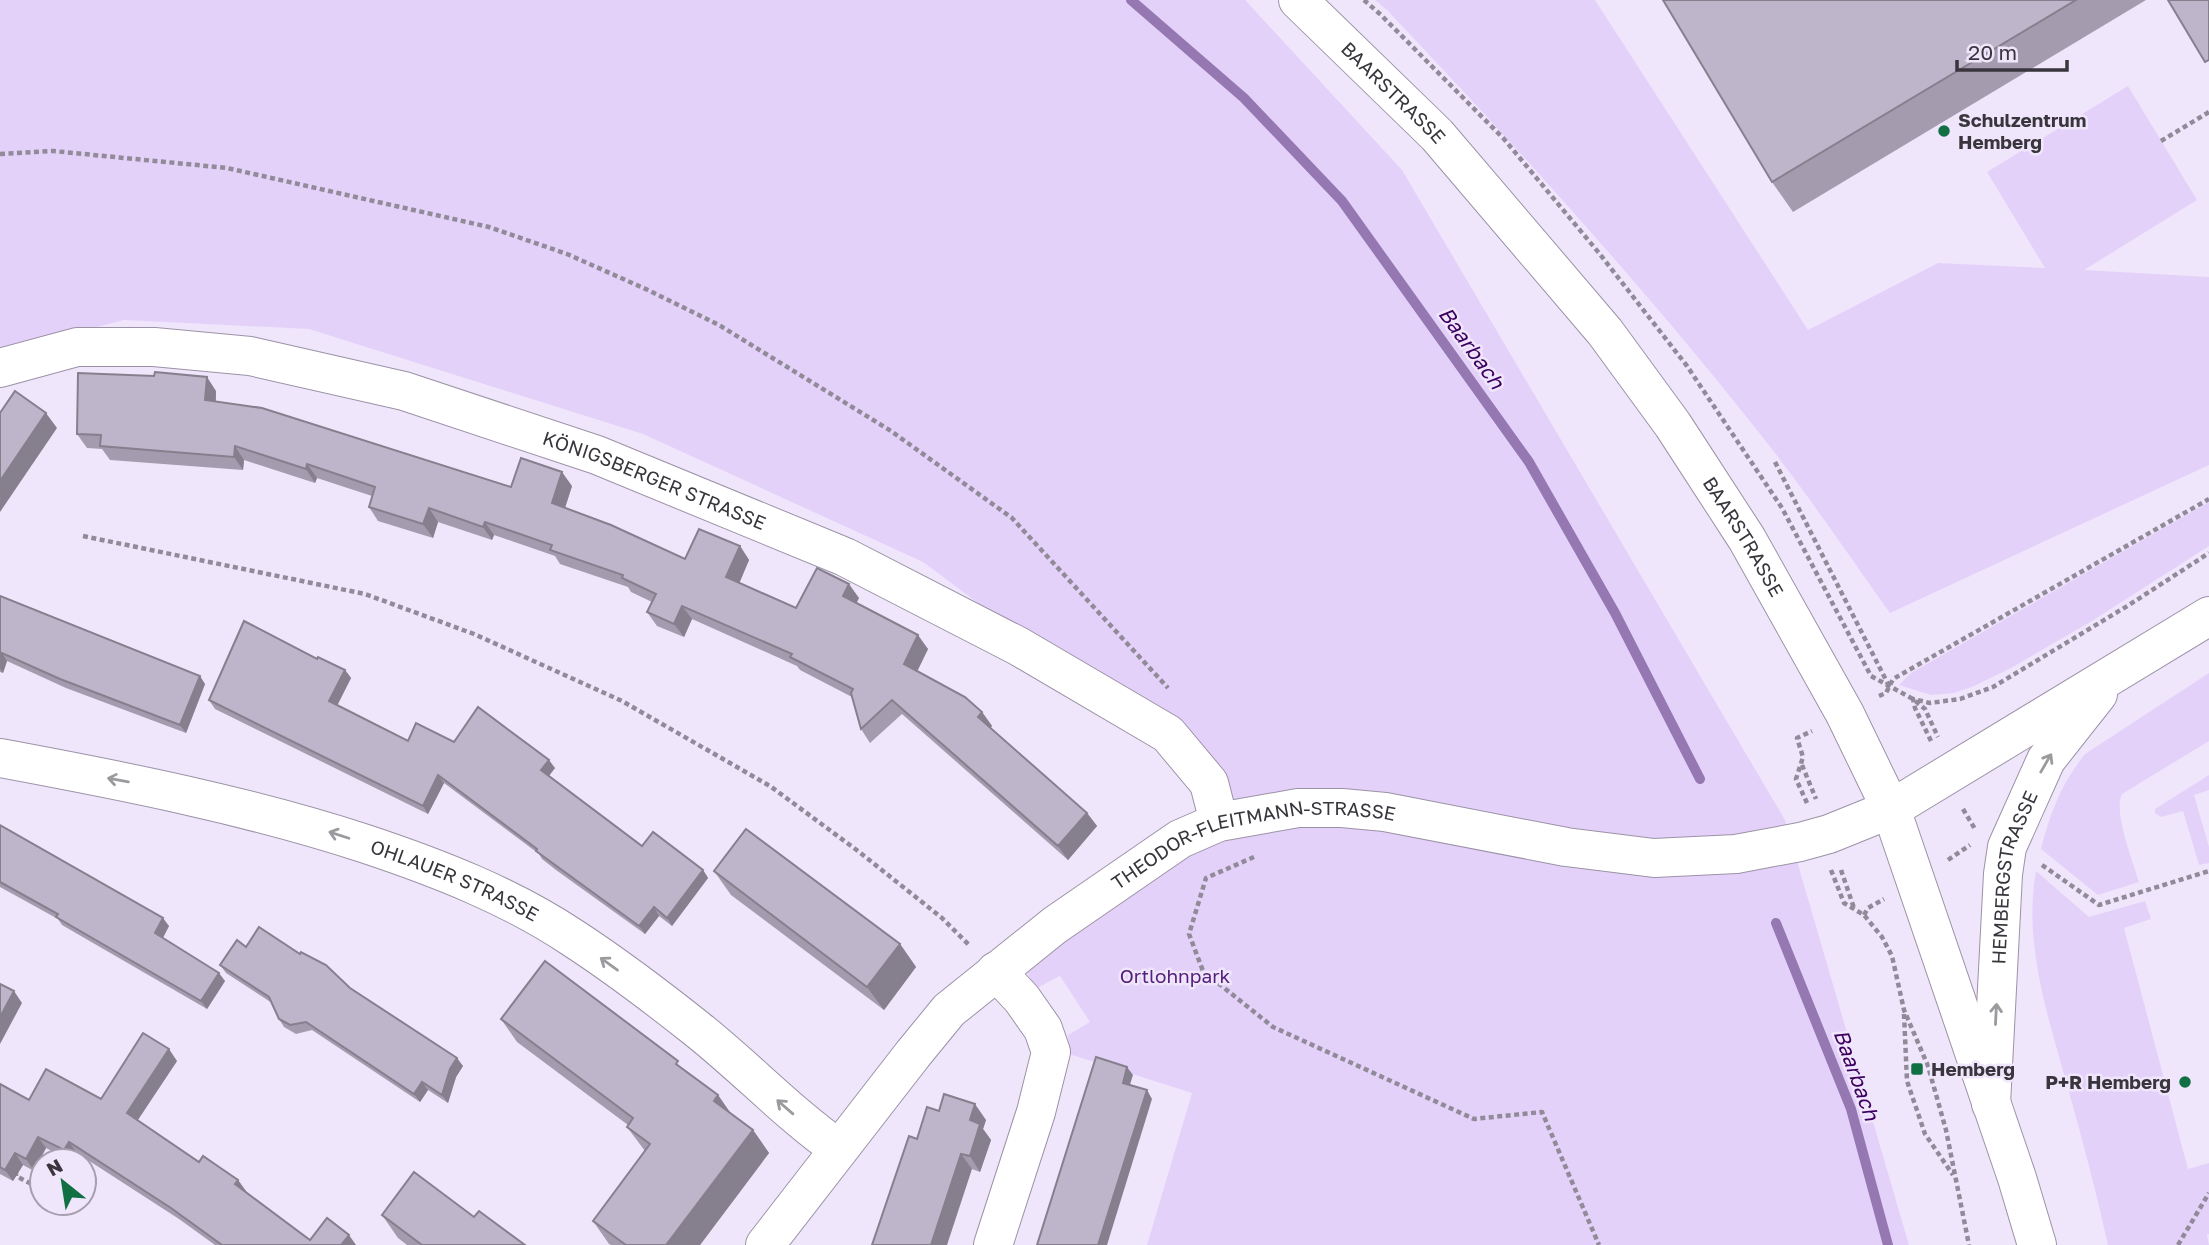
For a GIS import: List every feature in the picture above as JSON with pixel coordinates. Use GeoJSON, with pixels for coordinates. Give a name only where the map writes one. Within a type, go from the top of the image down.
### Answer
{"type":"FeatureCollection","features":[{"type":"Feature","properties":{"kind":"street","name":"BAARSTRASSE"},"geometry":{"type":"LineString","coordinates":[[1298,0],[1437,135],[1605,332],[1673,425],[1747,539],[1845,714],[1891,809],[2017,1178],[2037,1245]]}},
{"type":"Feature","properties":{"kind":"street","name":"KÖNIGSBERGER STRASSE"},"geometry":{"type":"LineString","coordinates":[[0,368],[78,347],[154,347],[250,356],[404,391],[597,455],[845,557],[1053,666],[1168,734],[1209,783],[1219,822]]}},
{"type":"Feature","properties":{"kind":"street","name":"HEMBERGSTRASSE"},"geometry":{"type":"LineString","coordinates":[[1891,809],[2209,616]]}},
{"type":"Feature","properties":{"kind":"street","name":"HEMBERGSTRASSE"},"geometry":{"type":"LineString","coordinates":[[1991,1107],[2003,874],[2007,847],[2046,760],[2112,676]]}},
{"type":"Feature","properties":{"kind":"street","name":"OHLAUER STRASSE"},"geometry":{"type":"LineString","coordinates":[[0,758],[140,784],[313,827],[424,863],[455,877],[532,913],[575,939],[698,1030],[809,1128],[839,1149]]}},
{"type":"Feature","properties":{"kind":"street","name":"THEODOR-FLEITMANN-STRASSE"},"geometry":{"type":"LineString","coordinates":[[765,1245],[949,1010],[1055,925],[1141,864],[1180,839],[1219,822],[1298,808],[1374,811],[1566,847],[1654,858],[1736,854],[1800,842],[1829,834],[1891,809]]}},
{"type":"Feature","properties":{"kind":"street"},"geometry":{"type":"LineString","coordinates":[[993,1245],[1039,1101],[1051,1052],[1044,1029],[1022,999],[996,971]]}},
{"type":"Feature","properties":{"kind":"street","name":"BAARSTRASSE"},"geometry":{"type":"LineString","coordinates":[[2017,1178],[2024,1245]]}},
{"type":"Feature","properties":{"kind":"path"},"geometry":{"type":"LineString","coordinates":[[1364,0],[1504,139],[1623,284]]}},
{"type":"Feature","properties":{"kind":"path"},"geometry":{"type":"LineString","coordinates":[[2161,141],[2209,112]]}},
{"type":"Feature","properties":{"kind":"path"},"geometry":{"type":"LineString","coordinates":[[0,154],[54,151],[227,168],[489,227],[567,254],[649,290],[719,325],[891,431],[1013,518],[1176,697]]}},
{"type":"Feature","properties":{"kind":"path"},"geometry":{"type":"LineString","coordinates":[[1775,462],[1889,685],[1925,709]]}},
{"type":"Feature","properties":{"kind":"path"},"geometry":{"type":"LineString","coordinates":[[1886,693],[1893,679],[2209,499]]}},
{"type":"Feature","properties":{"kind":"path"},"geometry":{"type":"LineString","coordinates":[[83,536],[365,594],[474,634],[622,701],[770,786],[942,918],[996,971]]}},
{"type":"Feature","properties":{"kind":"path"},"geometry":{"type":"LineString","coordinates":[[1913,699],[1930,703],[1960,699],[1993,687],[2129,606],[2209,553]]}},
{"type":"Feature","properties":{"kind":"path"},"geometry":{"type":"LineString","coordinates":[[1801,788],[1796,779],[1802,765],[1797,738],[1812,730]]}},
{"type":"Feature","properties":{"kind":"path"},"geometry":{"type":"LineString","coordinates":[[1802,765],[1809,778]]}},
{"type":"Feature","properties":{"kind":"path"},"geometry":{"type":"LineString","coordinates":[[1265,852],[1206,878],[1189,934],[1203,971],[1273,1027],[1474,1119],[1542,1112],[1599,1245]]}},
{"type":"Feature","properties":{"kind":"path"},"geometry":{"type":"LineString","coordinates":[[2033,859],[2099,905],[2209,871]]}},
{"type":"Feature","properties":{"kind":"path"},"geometry":{"type":"LineString","coordinates":[[1839,895],[1844,903],[1864,915],[1882,937],[1892,956],[1904,1010],[1907,1081],[1924,1134],[1954,1176]]}},
{"type":"Feature","properties":{"kind":"path"},"geometry":{"type":"LineString","coordinates":[[1851,899],[1854,909]]}},
{"type":"Feature","properties":{"kind":"path"},"geometry":{"type":"LineString","coordinates":[[1864,915],[1868,908]]}},
{"type":"Feature","properties":{"kind":"path"},"geometry":{"type":"LineString","coordinates":[[1904,1010],[1928,1066],[1946,1130],[1969,1245]]}},
{"type":"Feature","properties":{"kind":"path"},"geometry":{"type":"LineString","coordinates":[[15,1168],[16,1176],[28,1182]]}},
{"type":"Feature","properties":{"kind":"path"},"geometry":{"type":"LineString","coordinates":[[2178,1245],[2209,1193]]}},
{"type":"Feature","properties":{"kind":"green space","name":"Ortlohnpark"},"geometry":{"type":"Polygon","coordinates":[[[0,0],[1245,0],[1402,170],[1785,820],[1909,1245],[1147,1245],[1192,1093],[1069,1054],[1068,1035],[1090,1022],[1060,976],[1035,989],[1023,963],[1215,827],[1161,740],[923,562],[643,434],[309,329],[124,320],[0,352],[0,0]]]}},
{"type":"Feature","properties":{"kind":"green space"},"geometry":{"type":"Polygon","coordinates":[[[1375,0],[1595,0],[1808,330],[1938,263],[2045,268],[1987,172],[2128,86],[2197,200],[2084,270],[2209,277],[2209,465],[1890,613],[1790,473],[1683,339],[1489,119],[1375,0]]]}},
{"type":"Feature","properties":{"kind":"green space"},"geometry":{"type":"Polygon","coordinates":[[[2209,502],[2209,546],[2092,621],[2011,668],[1954,693],[1931,695],[1899,685],[1911,673],[2209,502]]]}},
{"type":"Feature","properties":{"kind":"green space"},"geometry":{"type":"Polygon","coordinates":[[[2209,673],[2209,741],[2122,794],[2122,824],[2139,882],[2098,895],[2041,849],[2048,823],[2063,788],[2085,754],[2209,673]]]}},
{"type":"Feature","properties":{"kind":"green space"},"geometry":{"type":"Polygon","coordinates":[[[2209,775],[2209,790],[2194,795],[2209,847],[2209,863],[2199,865],[2183,811],[2161,817],[2155,813],[2155,809],[2209,775]]]}},
{"type":"Feature","properties":{"kind":"green space"},"geometry":{"type":"Polygon","coordinates":[[[2036,871],[2089,917],[2145,901],[2151,919],[2124,928],[2188,1169],[2209,1163],[2209,1245],[2108,1245],[2039,979],[2033,926],[2036,871]]]}},
{"type":"Feature","properties":{"kind":"building"},"geometry":{"type":"Polygon","coordinates":[[[1663,0],[2076,0],[1772,182],[1663,0]]]}},
{"type":"Feature","properties":{"kind":"building"},"geometry":{"type":"Polygon","coordinates":[[[2168,0],[2209,0],[2209,60],[2205,62],[2168,0]]]}},
{"type":"Feature","properties":{"kind":"building"},"geometry":{"type":"Polygon","coordinates":[[[155,372],[207,377],[205,400],[262,408],[511,487],[521,458],[562,472],[552,503],[611,525],[685,559],[699,529],[740,546],[726,577],[796,608],[817,568],[849,584],[843,596],[918,635],[904,664],[965,697],[982,712],[978,717],[1087,813],[1058,846],[892,700],[861,729],[851,693],[853,689],[790,657],[792,654],[682,606],[674,624],[647,612],[656,594],[622,578],[623,575],[550,550],[552,545],[485,522],[483,527],[429,508],[423,524],[369,507],[375,487],[307,464],[306,469],[235,446],[234,457],[100,446],[101,435],[77,434],[78,373],[154,376],[155,372]]]}},
{"type":"Feature","properties":{"kind":"building"},"geometry":{"type":"Polygon","coordinates":[[[15,391],[46,413],[0,481],[0,413],[15,391]]]}},
{"type":"Feature","properties":{"kind":"building"},"geometry":{"type":"Polygon","coordinates":[[[0,596],[200,676],[180,725],[60,679],[2,653],[0,657],[0,596]]]}},
{"type":"Feature","properties":{"kind":"building"},"geometry":{"type":"Polygon","coordinates":[[[244,621],[317,659],[318,657],[345,670],[329,701],[408,741],[416,723],[454,742],[478,707],[549,760],[541,770],[642,846],[653,832],[703,870],[667,918],[654,907],[639,926],[438,775],[423,806],[209,700],[244,621]]]}},
{"type":"Feature","properties":{"kind":"building"},"geometry":{"type":"Polygon","coordinates":[[[0,825],[163,918],[155,933],[219,973],[201,1001],[0,882],[0,825]]]}},
{"type":"Feature","properties":{"kind":"building"},"geometry":{"type":"Polygon","coordinates":[[[746,829],[900,944],[867,987],[714,871],[746,829]]]}},
{"type":"Feature","properties":{"kind":"building"},"geometry":{"type":"Polygon","coordinates":[[[259,927],[300,954],[301,952],[326,965],[350,988],[457,1058],[450,1069],[442,1095],[422,1082],[414,1094],[306,1022],[290,1025],[279,1019],[269,997],[220,965],[237,940],[246,947],[259,927]]]}},
{"type":"Feature","properties":{"kind":"building"},"geometry":{"type":"Polygon","coordinates":[[[545,961],[678,1061],[676,1064],[718,1095],[714,1101],[753,1130],[666,1245],[626,1245],[593,1221],[650,1144],[627,1127],[633,1118],[501,1019],[545,961]]]}},
{"type":"Feature","properties":{"kind":"building"},"geometry":{"type":"Polygon","coordinates":[[[0,984],[14,991],[0,1017],[0,984]]]}},
{"type":"Feature","properties":{"kind":"building"},"geometry":{"type":"Polygon","coordinates":[[[143,1033],[169,1049],[127,1113],[199,1162],[203,1156],[238,1180],[235,1184],[310,1240],[327,1218],[349,1235],[341,1245],[222,1245],[98,1161],[98,1147],[77,1147],[69,1142],[66,1147],[58,1147],[38,1137],[33,1147],[28,1147],[26,1159],[15,1153],[5,1170],[0,1167],[0,1084],[29,1100],[46,1069],[101,1099],[143,1033]]]}},
{"type":"Feature","properties":{"kind":"building"},"geometry":{"type":"Polygon","coordinates":[[[1096,1057],[1127,1067],[1123,1083],[1147,1090],[1098,1245],[1037,1245],[1096,1057]]]}},
{"type":"Feature","properties":{"kind":"building"},"geometry":{"type":"Polygon","coordinates":[[[944,1094],[975,1104],[970,1120],[980,1124],[970,1156],[961,1154],[931,1245],[872,1245],[909,1136],[917,1139],[927,1107],[939,1111],[944,1094]]]}},
{"type":"Feature","properties":{"kind":"building"},"geometry":{"type":"Polygon","coordinates":[[[414,1172],[474,1217],[479,1211],[525,1245],[422,1245],[382,1215],[414,1172]]]}},
{"type":"Feature","properties":{"kind":"waterway","name":"Baarbach"},"geometry":{"type":"LineString","coordinates":[[1131,0],[1244,98],[1342,201],[1529,462],[1615,613],[1700,779]]}},
{"type":"Feature","properties":{"kind":"waterway","name":"Baarbach"},"geometry":{"type":"LineString","coordinates":[[1776,923],[1851,1109],[1888,1245]]}},
{"type":"Feature","properties":{"kind":"place","name":"Schulzentrum Hemberg"},"geometry":{"type":"Point","coordinates":[1944,131]}},
{"type":"Feature","properties":{"kind":"place","name":"Hemberg"},"geometry":{"type":"Point","coordinates":[1917,1069]}},
{"type":"Feature","properties":{"kind":"place","name":"P+R Hemberg"},"geometry":{"type":"Point","coordinates":[2185,1082]}}]}
